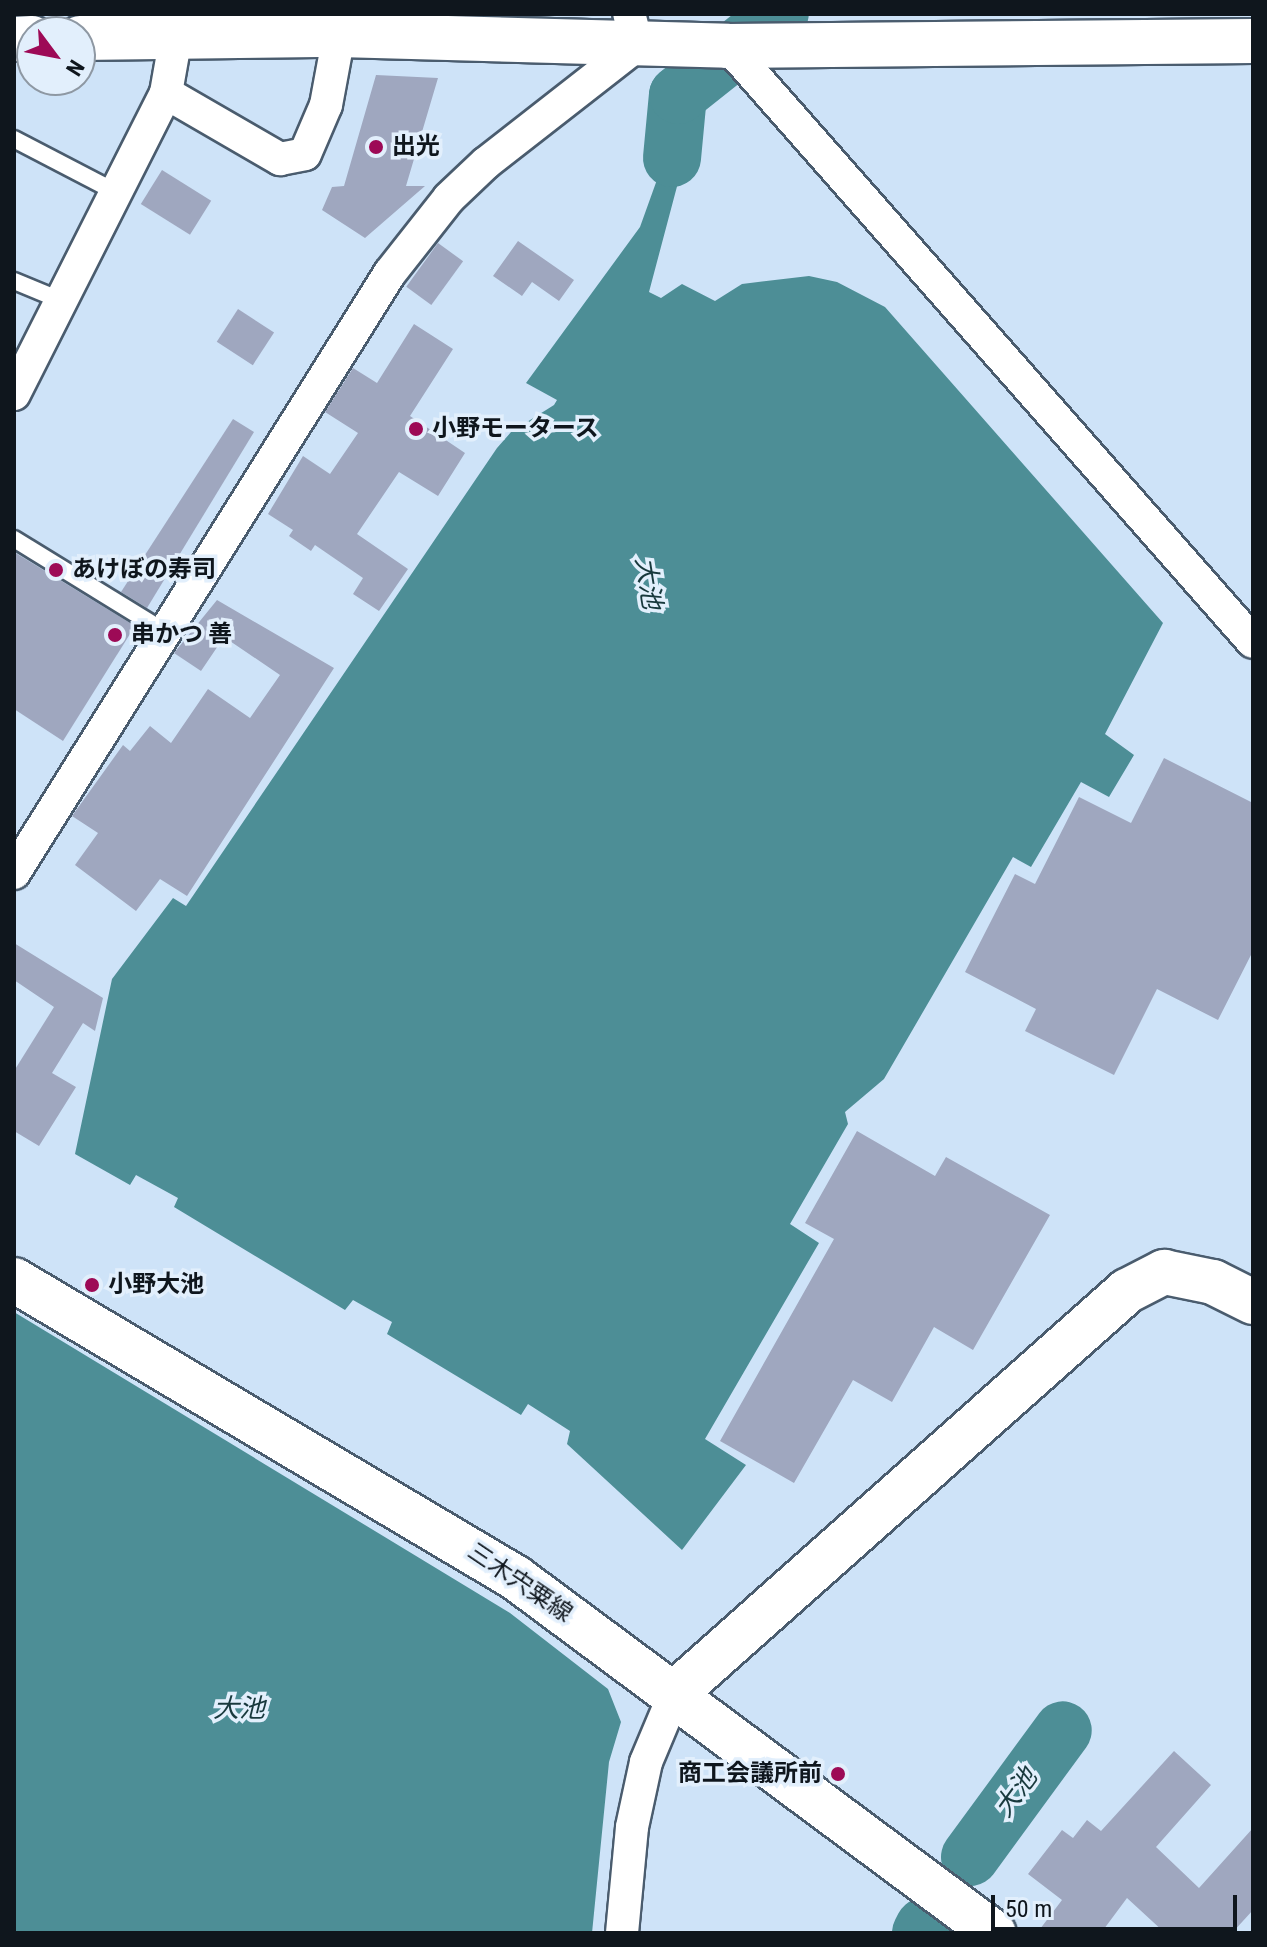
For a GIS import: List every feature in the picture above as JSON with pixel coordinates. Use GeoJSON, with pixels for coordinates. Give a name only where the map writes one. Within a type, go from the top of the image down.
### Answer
{"type":"FeatureCollection","features":[{"type":"Feature","properties":{"kind":"street"},"geometry":{"type":"LineString","coordinates":[[14,873],[26,828],[165,632],[421,230],[486,163],[633,30],[669,14]]}},
{"type":"Feature","properties":{"kind":"street"},"geometry":{"type":"LineString","coordinates":[[96,38],[633,30],[728,46],[1253,41]]}},
{"type":"Feature","properties":{"kind":"street"},"geometry":{"type":"LineString","coordinates":[[166,93],[280,159],[305,154],[326,105],[339,35]]}},
{"type":"Feature","properties":{"kind":"street"},"geometry":{"type":"LineString","coordinates":[[14,394],[166,93],[176,36]]}},
{"type":"Feature","properties":{"kind":"street"},"geometry":{"type":"LineString","coordinates":[[728,46],[1253,642]]}},
{"type":"Feature","properties":{"kind":"street"},"geometry":{"type":"LineString","coordinates":[[622,1933],[632,1827],[643,1775],[675,1693],[1127,1291],[1164,1272],[1213,1282],[1253,1302]]}},
{"type":"Feature","properties":{"kind":"street","name":"三木宍粟線"},"geometry":{"type":"LineString","coordinates":[[14,1280],[467,1546],[675,1693],[994,1933]]}},
{"type":"Feature","properties":{"kind":"lane"},"geometry":{"type":"LineString","coordinates":[[14,139],[114,191]]}},
{"type":"Feature","properties":{"kind":"lane"},"geometry":{"type":"LineString","coordinates":[[14,281],[60,300]]}},
{"type":"Feature","properties":{"kind":"lane"},"geometry":{"type":"LineString","coordinates":[[14,539],[165,632]]}},
{"type":"Feature","properties":{"kind":"water"},"geometry":{"type":"Polygon","coordinates":[[[687,78],[688,145],[649,292],[661,298],[682,284],[715,301],[742,284],[809,276],[837,282],[885,307],[1163,623],[1105,734],[1134,755],[1109,797],[1081,782],[1031,867],[1013,857],[884,1079],[845,1112],[848,1124],[790,1224],[819,1243],[705,1439],[746,1465],[682,1550],[567,1444],[570,1431],[528,1404],[521,1415],[387,1334],[392,1322],[353,1300],[345,1310],[174,1207],[178,1198],[136,1175],[130,1185],[75,1154],[112,979],[173,898],[186,906],[497,448],[511,432],[554,405],[557,400],[526,383],[640,227],[663,163],[667,84],[687,78]]]}},
{"type":"Feature","properties":{"kind":"water","name":"大池"},"geometry":{"type":"Polygon","coordinates":[[[14,1312],[510,1613],[608,1689],[621,1722],[609,1762],[592,1933],[14,1933],[14,1312]]]}},
{"type":"Feature","properties":{"kind":"building"},"geometry":{"type":"Polygon","coordinates":[[[376,75],[438,78],[406,186],[425,186],[365,238],[322,210],[332,187],[344,186],[376,75]]]}},
{"type":"Feature","properties":{"kind":"building"},"geometry":{"type":"Polygon","coordinates":[[[162,170],[211,201],[190,235],[141,204],[162,170]]]}},
{"type":"Feature","properties":{"kind":"building"},"geometry":{"type":"Polygon","coordinates":[[[518,241],[574,280],[559,301],[532,282],[522,296],[493,276],[518,241]]]}},
{"type":"Feature","properties":{"kind":"building"},"geometry":{"type":"Polygon","coordinates":[[[438,243],[463,261],[431,305],[406,287],[438,243]]]}},
{"type":"Feature","properties":{"kind":"building"},"geometry":{"type":"Polygon","coordinates":[[[238,309],[274,332],[253,365],[217,342],[238,309]]]}},
{"type":"Feature","properties":{"kind":"building"},"geometry":{"type":"Polygon","coordinates":[[[414,324],[453,349],[410,416],[465,453],[438,496],[399,472],[357,534],[408,569],[379,611],[353,594],[363,578],[315,545],[311,551],[289,536],[293,530],[268,514],[303,456],[330,474],[358,433],[325,412],[353,368],[377,383],[414,324]]]}},
{"type":"Feature","properties":{"kind":"building"},"geometry":{"type":"Polygon","coordinates":[[[233,419],[254,432],[147,608],[121,592],[233,419]]]}},
{"type":"Feature","properties":{"kind":"building"},"geometry":{"type":"Polygon","coordinates":[[[14,552],[135,626],[63,741],[14,709],[14,552]]]}},
{"type":"Feature","properties":{"kind":"building"},"geometry":{"type":"Polygon","coordinates":[[[217,600],[334,668],[187,896],[160,879],[136,911],[75,865],[98,833],[72,816],[123,745],[130,751],[150,726],[171,743],[208,689],[250,718],[280,675],[224,637],[201,671],[174,653],[217,600]]]}},
{"type":"Feature","properties":{"kind":"building"},"geometry":{"type":"Polygon","coordinates":[[[1164,758],[1253,803],[1253,951],[1218,1020],[1157,989],[1114,1075],[1025,1031],[1036,1009],[965,972],[1015,874],[1035,884],[1079,797],[1131,823],[1164,758]]]}},
{"type":"Feature","properties":{"kind":"building"},"geometry":{"type":"Polygon","coordinates":[[[14,943],[103,998],[95,1031],[83,1023],[52,1073],[76,1087],[39,1146],[14,1131],[14,1071],[54,1007],[14,980],[14,943]]]}},
{"type":"Feature","properties":{"kind":"building"},"geometry":{"type":"Polygon","coordinates":[[[857,1131],[935,1176],[946,1157],[1050,1215],[973,1350],[934,1327],[892,1402],[853,1380],[794,1483],[720,1441],[834,1239],[805,1223],[857,1131]]]}},
{"type":"Feature","properties":{"kind":"building"},"geometry":{"type":"Polygon","coordinates":[[[1174,1751],[1211,1785],[1156,1847],[1199,1888],[1253,1828],[1253,1910],[1232,1933],[1165,1933],[1127,1898],[1101,1933],[1037,1933],[1062,1900],[1028,1874],[1062,1830],[1073,1838],[1087,1820],[1101,1831],[1174,1751]]]}},
{"type":"Feature","properties":{"kind":"waterway","name":"大池"},"geometry":{"type":"LineString","coordinates":[[672,158],[678,95],[780,14]]}},
{"type":"Feature","properties":{"kind":"waterway","name":"大池"},"geometry":{"type":"LineString","coordinates":[[970,1857],[1063,1730]]}},
{"type":"Feature","properties":{"kind":"waterway","name":"大池"},"geometry":{"type":"LineString","coordinates":[[921,1933],[924,1927]]}},
{"type":"Feature","properties":{"kind":"place","name":"出光"},"geometry":{"type":"Point","coordinates":[376,147]}},
{"type":"Feature","properties":{"kind":"place","name":"小野モータース"},"geometry":{"type":"Point","coordinates":[416,429]}},
{"type":"Feature","properties":{"kind":"place","name":"あけぼの寿司"},"geometry":{"type":"Point","coordinates":[56,570]}},
{"type":"Feature","properties":{"kind":"place","name":"串かつ 善"},"geometry":{"type":"Point","coordinates":[115,635]}},
{"type":"Feature","properties":{"kind":"place","name":"小野大池"},"geometry":{"type":"Point","coordinates":[92,1285]}},
{"type":"Feature","properties":{"kind":"place","name":"商工会議所前"},"geometry":{"type":"Point","coordinates":[838,1774]}}]}
